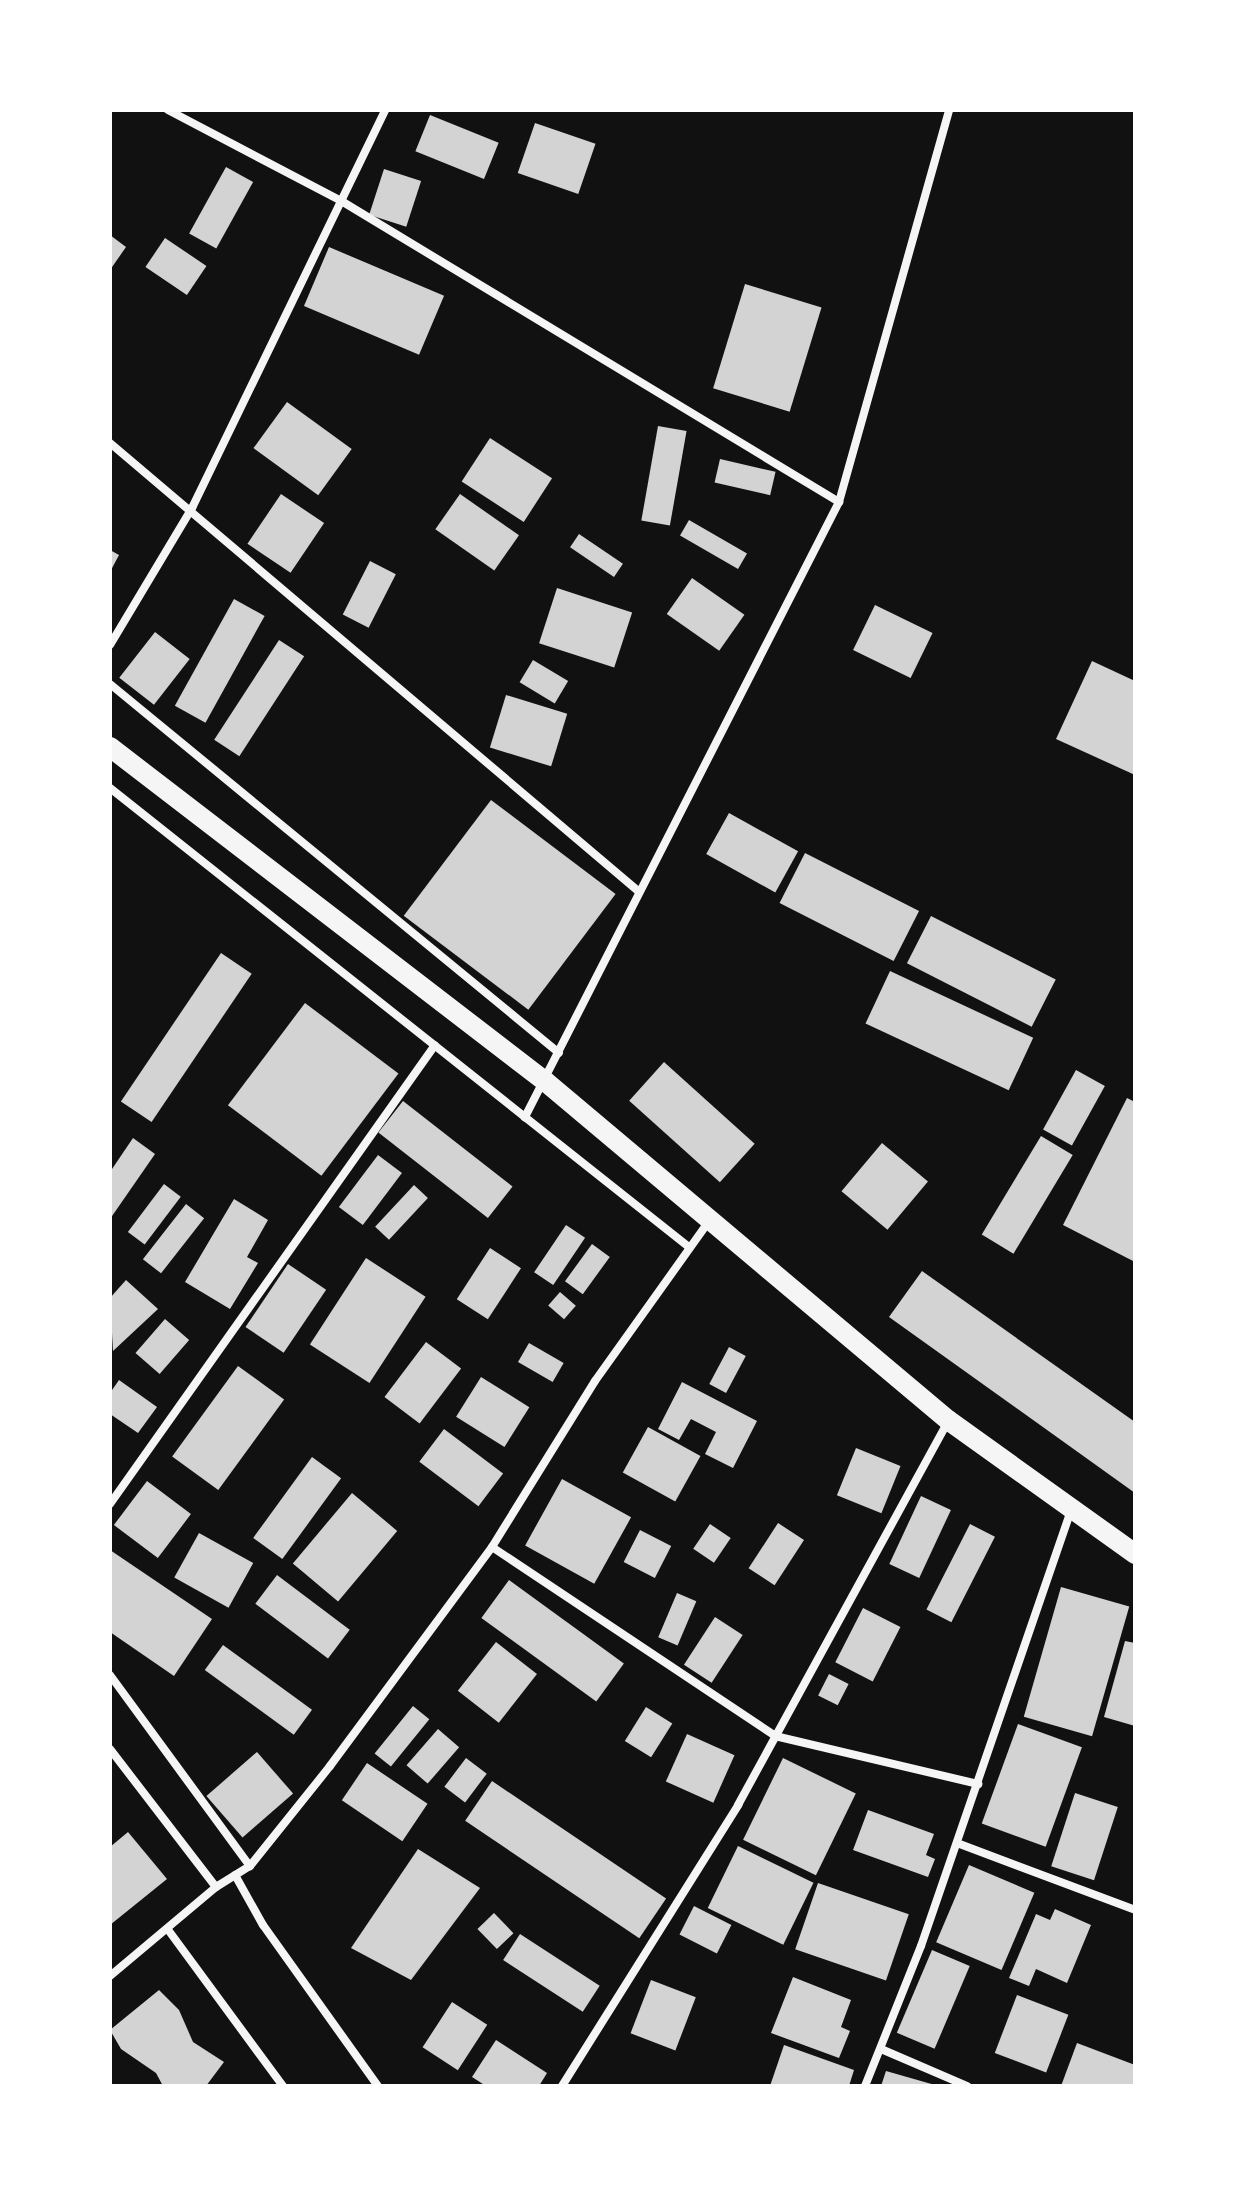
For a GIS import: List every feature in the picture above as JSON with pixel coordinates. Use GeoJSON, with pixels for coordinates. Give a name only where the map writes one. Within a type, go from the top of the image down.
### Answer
{"type":"FeatureCollection","features":[{"type":"Feature","properties":{"kind":"main road"},"geometry":{"type":"LineString","coordinates":[[110,747],[546,1082],[948,1420],[1135,1554]]}},
{"type":"Feature","properties":{"kind":"street"},"geometry":{"type":"LineString","coordinates":[[168,110],[343,202],[839,502]]}},
{"type":"Feature","properties":{"kind":"street"},"geometry":{"type":"LineString","coordinates":[[110,645],[192,508],[385,110]]}},
{"type":"Feature","properties":{"kind":"street"},"geometry":{"type":"LineString","coordinates":[[525,1117],[546,1082],[638,891],[839,502],[949,110]]}},
{"type":"Feature","properties":{"kind":"street"},"geometry":{"type":"LineString","coordinates":[[110,443],[192,508],[638,891]]}},
{"type":"Feature","properties":{"kind":"street"},"geometry":{"type":"LineString","coordinates":[[110,684],[559,1053]]}},
{"type":"Feature","properties":{"kind":"street"},"geometry":{"type":"LineString","coordinates":[[110,788],[689,1247]]}},
{"type":"Feature","properties":{"kind":"street"},"geometry":{"type":"LineString","coordinates":[[110,1504],[435,1045]]}},
{"type":"Feature","properties":{"kind":"street"},"geometry":{"type":"LineString","coordinates":[[110,1976],[169,1931],[216,1887],[250,1866],[492,1547],[595,1381],[710,1220]]}},
{"type":"Feature","properties":{"kind":"street"},"geometry":{"type":"LineString","coordinates":[[562,2086],[738,1805],[948,1420]]}},
{"type":"Feature","properties":{"kind":"street"},"geometry":{"type":"LineString","coordinates":[[865,2086],[957,1843],[1072,1507]]}},
{"type":"Feature","properties":{"kind":"street"},"geometry":{"type":"LineString","coordinates":[[492,1547],[775,1736],[978,1784]]}},
{"type":"Feature","properties":{"kind":"street"},"geometry":{"type":"LineString","coordinates":[[110,1675],[250,1866]]}},
{"type":"Feature","properties":{"kind":"street"},"geometry":{"type":"LineString","coordinates":[[110,1749],[216,1887]]}},
{"type":"Feature","properties":{"kind":"street"},"geometry":{"type":"LineString","coordinates":[[957,1843],[1135,1910]]}},
{"type":"Feature","properties":{"kind":"street"},"geometry":{"type":"LineString","coordinates":[[235,1875],[263,1925],[378,2086]]}},
{"type":"Feature","properties":{"kind":"street"},"geometry":{"type":"LineString","coordinates":[[169,1931],[283,2086]]}},
{"type":"Feature","properties":{"kind":"street"},"geometry":{"type":"LineString","coordinates":[[881,2049],[967,2086]]}},
{"type":"Feature","properties":{"kind":"building"},"geometry":{"type":"Polygon","coordinates":[[[430,115],[499,143],[484,179],[415,151],[430,115]]]}},
{"type":"Feature","properties":{"kind":"building"},"geometry":{"type":"Polygon","coordinates":[[[535,123],[596,144],[578,194],[518,173],[535,123]]]}},
{"type":"Feature","properties":{"kind":"building"},"geometry":{"type":"Polygon","coordinates":[[[226,167],[253,182],[216,249],[189,233],[226,167]]]}},
{"type":"Feature","properties":{"kind":"building"},"geometry":{"type":"Polygon","coordinates":[[[384,169],[421,181],[406,227],[369,215],[384,169]]]}},
{"type":"Feature","properties":{"kind":"building"},"geometry":{"type":"Polygon","coordinates":[[[110,235],[126,247],[110,270],[110,235]]]}},
{"type":"Feature","properties":{"kind":"building"},"geometry":{"type":"Polygon","coordinates":[[[165,238],[206,266],[187,295],[145,267],[165,238]]]}},
{"type":"Feature","properties":{"kind":"building"},"geometry":{"type":"Polygon","coordinates":[[[329,247],[444,296],[419,355],[304,306],[329,247]]]}},
{"type":"Feature","properties":{"kind":"building"},"geometry":{"type":"Polygon","coordinates":[[[745,284],[822,307],[790,412],[713,388],[745,284]]]}},
{"type":"Feature","properties":{"kind":"building"},"geometry":{"type":"Polygon","coordinates":[[[287,402],[352,449],[318,495],[253,448],[287,402]]]}},
{"type":"Feature","properties":{"kind":"building"},"geometry":{"type":"Polygon","coordinates":[[[658,426],[687,431],[670,526],[641,521],[658,426]]]}},
{"type":"Feature","properties":{"kind":"building"},"geometry":{"type":"Polygon","coordinates":[[[490,438],[552,478],[524,522],[462,482],[490,438]]]}},
{"type":"Feature","properties":{"kind":"building"},"geometry":{"type":"Polygon","coordinates":[[[720,459],[776,472],[770,495],[715,482],[720,459]]]}},
{"type":"Feature","properties":{"kind":"building"},"geometry":{"type":"Polygon","coordinates":[[[281,494],[324,523],[291,573],[247,544],[281,494]]]}},
{"type":"Feature","properties":{"kind":"building"},"geometry":{"type":"Polygon","coordinates":[[[460,494],[519,535],[494,571],[435,529],[460,494]]]}},
{"type":"Feature","properties":{"kind":"building"},"geometry":{"type":"Polygon","coordinates":[[[689,520],[747,554],[738,569],[680,536],[689,520]]]}},
{"type":"Feature","properties":{"kind":"building"},"geometry":{"type":"Polygon","coordinates":[[[579,534],[623,564],[614,577],[570,547],[579,534]]]}},
{"type":"Feature","properties":{"kind":"building"},"geometry":{"type":"Polygon","coordinates":[[[110,550],[119,555],[110,572],[110,550]]]}},
{"type":"Feature","properties":{"kind":"building"},"geometry":{"type":"Polygon","coordinates":[[[370,561],[396,574],[369,628],[343,614],[370,561]]]}},
{"type":"Feature","properties":{"kind":"building"},"geometry":{"type":"Polygon","coordinates":[[[692,578],[744,615],[719,651],[667,614],[692,578]]]}},
{"type":"Feature","properties":{"kind":"building"},"geometry":{"type":"Polygon","coordinates":[[[557,588],[632,612],[614,668],[539,643],[557,588]]]}},
{"type":"Feature","properties":{"kind":"building"},"geometry":{"type":"Polygon","coordinates":[[[234,599],[265,616],[205,723],[175,706],[234,599]]]}},
{"type":"Feature","properties":{"kind":"building"},"geometry":{"type":"Polygon","coordinates":[[[875,605],[933,633],[911,678],[853,650],[875,605]]]}},
{"type":"Feature","properties":{"kind":"building"},"geometry":{"type":"Polygon","coordinates":[[[155,632],[190,659],[154,705],[119,678],[155,632]]]}},
{"type":"Feature","properties":{"kind":"building"},"geometry":{"type":"Polygon","coordinates":[[[279,640],[304,656],[239,756],[214,740],[279,640]]]}},
{"type":"Feature","properties":{"kind":"building"},"geometry":{"type":"Polygon","coordinates":[[[533,660],[568,681],[555,703],[520,682],[533,660]]]}},
{"type":"Feature","properties":{"kind":"building"},"geometry":{"type":"Polygon","coordinates":[[[1092,661],[1135,681],[1135,775],[1056,739],[1092,661]]]}},
{"type":"Feature","properties":{"kind":"building"},"geometry":{"type":"Polygon","coordinates":[[[506,695],[567,714],[551,766],[490,748],[506,695]]]}},
{"type":"Feature","properties":{"kind":"building"},"geometry":{"type":"Polygon","coordinates":[[[491,800],[616,894],[528,1010],[404,916],[491,800]]]}},
{"type":"Feature","properties":{"kind":"building"},"geometry":{"type":"Polygon","coordinates":[[[729,813],[798,851],[775,892],[706,854],[729,813]]]}},
{"type":"Feature","properties":{"kind":"building"},"geometry":{"type":"Polygon","coordinates":[[[805,853],[919,911],[894,961],[780,903],[805,853]]]}},
{"type":"Feature","properties":{"kind":"building"},"geometry":{"type":"Polygon","coordinates":[[[931,916],[1056,980],[1032,1027],[907,963],[931,916]]]}},
{"type":"Feature","properties":{"kind":"building"},"geometry":{"type":"Polygon","coordinates":[[[221,953],[252,974],[152,1122],[121,1101],[221,953]]]}},
{"type":"Feature","properties":{"kind":"building"},"geometry":{"type":"Polygon","coordinates":[[[890,971],[1033,1038],[1009,1090],[865,1024],[890,971]]]}},
{"type":"Feature","properties":{"kind":"building"},"geometry":{"type":"Polygon","coordinates":[[[305,1003],[398,1073],[321,1176],[228,1105],[305,1003]]]}},
{"type":"Feature","properties":{"kind":"building"},"geometry":{"type":"Polygon","coordinates":[[[664,1062],[755,1144],[720,1182],[629,1101],[664,1062]]]}},
{"type":"Feature","properties":{"kind":"building"},"geometry":{"type":"Polygon","coordinates":[[[1076,1070],[1105,1086],[1072,1145],[1043,1129],[1076,1070]]]}},
{"type":"Feature","properties":{"kind":"building"},"geometry":{"type":"Polygon","coordinates":[[[1127,1098],[1135,1102],[1135,1262],[1063,1225],[1127,1098]]]}},
{"type":"Feature","properties":{"kind":"building"},"geometry":{"type":"Polygon","coordinates":[[[403,1101],[513,1187],[488,1218],[378,1133],[403,1101]]]}},
{"type":"Feature","properties":{"kind":"building"},"geometry":{"type":"Polygon","coordinates":[[[1041,1136],[1073,1155],[1013,1254],[982,1235],[1041,1136]]]}},
{"type":"Feature","properties":{"kind":"building"},"geometry":{"type":"Polygon","coordinates":[[[133,1138],[155,1154],[110,1219],[110,1172],[133,1138]]]}},
{"type":"Feature","properties":{"kind":"building"},"geometry":{"type":"Polygon","coordinates":[[[882,1143],[928,1182],[887,1230],[842,1191],[882,1143]]]}},
{"type":"Feature","properties":{"kind":"building"},"geometry":{"type":"Polygon","coordinates":[[[378,1155],[402,1173],[363,1225],[339,1207],[378,1155]]]}},
{"type":"Feature","properties":{"kind":"building"},"geometry":{"type":"Polygon","coordinates":[[[164,1184],[181,1197],[145,1245],[128,1232],[164,1184]]]}},
{"type":"Feature","properties":{"kind":"building"},"geometry":{"type":"Polygon","coordinates":[[[414,1185],[428,1198],[389,1240],[375,1227],[414,1185]]]}},
{"type":"Feature","properties":{"kind":"building"},"geometry":{"type":"Polygon","coordinates":[[[234,1199],[268,1220],[247,1257],[258,1263],[230,1309],[185,1282],[234,1199]]]}},
{"type":"Feature","properties":{"kind":"building"},"geometry":{"type":"Polygon","coordinates":[[[186,1204],[204,1218],[161,1273],[143,1259],[186,1204]]]}},
{"type":"Feature","properties":{"kind":"building"},"geometry":{"type":"Polygon","coordinates":[[[566,1225],[585,1238],[553,1285],[534,1272],[566,1225]]]}},
{"type":"Feature","properties":{"kind":"building"},"geometry":{"type":"Polygon","coordinates":[[[592,1244],[610,1257],[583,1294],[565,1281],[592,1244]]]}},
{"type":"Feature","properties":{"kind":"building"},"geometry":{"type":"Polygon","coordinates":[[[490,1248],[521,1268],[488,1319],[457,1299],[490,1248]]]}},
{"type":"Feature","properties":{"kind":"building"},"geometry":{"type":"Polygon","coordinates":[[[366,1258],[426,1297],[369,1383],[310,1344],[366,1258]]]}},
{"type":"Feature","properties":{"kind":"building"},"geometry":{"type":"Polygon","coordinates":[[[288,1264],[326,1290],[284,1353],[246,1327],[288,1264]]]}},
{"type":"Feature","properties":{"kind":"building"},"geometry":{"type":"Polygon","coordinates":[[[922,1271],[1135,1422],[1135,1493],[889,1317],[922,1271]]]}},
{"type":"Feature","properties":{"kind":"building"},"geometry":{"type":"Polygon","coordinates":[[[126,1280],[158,1309],[113,1351],[110,1298],[126,1280]]]}},
{"type":"Feature","properties":{"kind":"building"},"geometry":{"type":"Polygon","coordinates":[[[560,1292],[576,1306],[564,1319],[548,1306],[560,1292]]]}},
{"type":"Feature","properties":{"kind":"building"},"geometry":{"type":"Polygon","coordinates":[[[165,1319],[189,1340],[160,1374],[135,1353],[165,1319]]]}},
{"type":"Feature","properties":{"kind":"building"},"geometry":{"type":"Polygon","coordinates":[[[426,1342],[461,1368],[420,1424],[384,1397],[426,1342]]]}},
{"type":"Feature","properties":{"kind":"building"},"geometry":{"type":"Polygon","coordinates":[[[529,1343],[564,1363],[553,1382],[518,1362],[529,1343]]]}},
{"type":"Feature","properties":{"kind":"building"},"geometry":{"type":"Polygon","coordinates":[[[729,1347],[746,1356],[726,1393],[709,1384],[729,1347]]]}},
{"type":"Feature","properties":{"kind":"building"},"geometry":{"type":"Polygon","coordinates":[[[238,1366],[284,1400],[218,1490],[172,1457],[238,1366]]]}},
{"type":"Feature","properties":{"kind":"building"},"geometry":{"type":"Polygon","coordinates":[[[481,1377],[529,1407],[504,1447],[456,1417],[481,1377]]]}},
{"type":"Feature","properties":{"kind":"building"},"geometry":{"type":"Polygon","coordinates":[[[119,1380],[157,1407],[138,1433],[110,1414],[110,1393],[119,1380]]]}},
{"type":"Feature","properties":{"kind":"building"},"geometry":{"type":"Polygon","coordinates":[[[682,1382],[757,1421],[733,1468],[705,1454],[716,1432],[691,1419],[679,1440],[658,1429],[682,1382]]]}},
{"type":"Feature","properties":{"kind":"building"},"geometry":{"type":"Polygon","coordinates":[[[648,1427],[700,1456],[675,1502],[623,1472],[648,1427]]]}},
{"type":"Feature","properties":{"kind":"building"},"geometry":{"type":"Polygon","coordinates":[[[444,1429],[503,1474],[478,1506],[419,1462],[444,1429]]]}},
{"type":"Feature","properties":{"kind":"building"},"geometry":{"type":"Polygon","coordinates":[[[856,1448],[901,1466],[881,1513],[837,1495],[856,1448]]]}},
{"type":"Feature","properties":{"kind":"building"},"geometry":{"type":"Polygon","coordinates":[[[312,1457],[341,1478],[282,1559],[253,1538],[312,1457]]]}},
{"type":"Feature","properties":{"kind":"building"},"geometry":{"type":"Polygon","coordinates":[[[562,1479],[631,1517],[594,1584],[525,1545],[562,1479]]]}},
{"type":"Feature","properties":{"kind":"building"},"geometry":{"type":"Polygon","coordinates":[[[147,1481],[191,1514],[158,1558],[114,1525],[147,1481]]]}},
{"type":"Feature","properties":{"kind":"building"},"geometry":{"type":"Polygon","coordinates":[[[352,1493],[397,1531],[338,1601],[293,1563],[352,1493]]]}},
{"type":"Feature","properties":{"kind":"building"},"geometry":{"type":"Polygon","coordinates":[[[921,1496],[951,1510],[919,1578],[889,1564],[921,1496]]]}},
{"type":"Feature","properties":{"kind":"building"},"geometry":{"type":"Polygon","coordinates":[[[778,1523],[804,1540],[775,1585],[749,1568],[778,1523]]]}},
{"type":"Feature","properties":{"kind":"building"},"geometry":{"type":"Polygon","coordinates":[[[710,1524],[731,1538],[714,1563],[693,1549],[710,1524]]]}},
{"type":"Feature","properties":{"kind":"building"},"geometry":{"type":"Polygon","coordinates":[[[970,1524],[995,1537],[951,1622],[926,1610],[970,1524]]]}},
{"type":"Feature","properties":{"kind":"building"},"geometry":{"type":"Polygon","coordinates":[[[640,1530],[671,1546],[655,1578],[624,1562],[640,1530]]]}},
{"type":"Feature","properties":{"kind":"building"},"geometry":{"type":"Polygon","coordinates":[[[199,1533],[253,1563],[229,1608],[174,1578],[199,1533]]]}},
{"type":"Feature","properties":{"kind":"building"},"geometry":{"type":"Polygon","coordinates":[[[110,1550],[212,1619],[174,1676],[110,1632],[110,1550]]]}},
{"type":"Feature","properties":{"kind":"building"},"geometry":{"type":"Polygon","coordinates":[[[277,1575],[350,1630],[328,1659],[255,1604],[277,1575]]]}},
{"type":"Feature","properties":{"kind":"building"},"geometry":{"type":"Polygon","coordinates":[[[509,1580],[624,1663],[596,1701],[481,1618],[509,1580]]]}},
{"type":"Feature","properties":{"kind":"building"},"geometry":{"type":"Polygon","coordinates":[[[1061,1587],[1129,1607],[1092,1736],[1024,1717],[1061,1587]]]}},
{"type":"Feature","properties":{"kind":"building"},"geometry":{"type":"Polygon","coordinates":[[[677,1593],[696,1601],[678,1645],[658,1637],[677,1593]]]}},
{"type":"Feature","properties":{"kind":"building"},"geometry":{"type":"Polygon","coordinates":[[[863,1608],[900,1627],[873,1681],[835,1662],[863,1608]]]}},
{"type":"Feature","properties":{"kind":"building"},"geometry":{"type":"Polygon","coordinates":[[[715,1617],[743,1635],[712,1683],[684,1665],[715,1617]]]}},
{"type":"Feature","properties":{"kind":"building"},"geometry":{"type":"Polygon","coordinates":[[[1125,1641],[1135,1643],[1135,1726],[1104,1717],[1125,1641]]]}},
{"type":"Feature","properties":{"kind":"building"},"geometry":{"type":"Polygon","coordinates":[[[496,1642],[537,1674],[499,1723],[458,1691],[496,1642]]]}},
{"type":"Feature","properties":{"kind":"building"},"geometry":{"type":"Polygon","coordinates":[[[223,1645],[312,1710],[294,1735],[205,1670],[223,1645]]]}},
{"type":"Feature","properties":{"kind":"building"},"geometry":{"type":"Polygon","coordinates":[[[829,1674],[849,1684],[838,1705],[818,1695],[829,1674]]]}},
{"type":"Feature","properties":{"kind":"building"},"geometry":{"type":"Polygon","coordinates":[[[413,1706],[429,1719],[391,1767],[375,1753],[413,1706]]]}},
{"type":"Feature","properties":{"kind":"building"},"geometry":{"type":"Polygon","coordinates":[[[646,1707],[672,1723],[651,1757],[625,1741],[646,1707]]]}},
{"type":"Feature","properties":{"kind":"building"},"geometry":{"type":"Polygon","coordinates":[[[1018,1724],[1082,1747],[1046,1847],[982,1824],[1018,1724]]]}},
{"type":"Feature","properties":{"kind":"building"},"geometry":{"type":"Polygon","coordinates":[[[438,1729],[459,1747],[428,1784],[407,1765],[438,1729]]]}},
{"type":"Feature","properties":{"kind":"building"},"geometry":{"type":"Polygon","coordinates":[[[687,1734],[735,1755],[713,1803],[666,1782],[687,1734]]]}},
{"type":"Feature","properties":{"kind":"building"},"geometry":{"type":"Polygon","coordinates":[[[257,1752],[293,1794],[243,1837],[206,1796],[257,1752]]]}},
{"type":"Feature","properties":{"kind":"building"},"geometry":{"type":"Polygon","coordinates":[[[466,1758],[487,1774],[465,1802],[444,1787],[466,1758]]]}},
{"type":"Feature","properties":{"kind":"building"},"geometry":{"type":"Polygon","coordinates":[[[783,1758],[856,1794],[816,1875],[743,1840],[783,1758]]]}},
{"type":"Feature","properties":{"kind":"building"},"geometry":{"type":"Polygon","coordinates":[[[367,1763],[428,1804],[402,1841],[342,1800],[367,1763]]]}},
{"type":"Feature","properties":{"kind":"building"},"geometry":{"type":"Polygon","coordinates":[[[492,1781],[666,1898],[639,1938],[465,1821],[492,1781]]]}},
{"type":"Feature","properties":{"kind":"building"},"geometry":{"type":"Polygon","coordinates":[[[1075,1793],[1118,1807],[1094,1880],[1051,1866],[1075,1793]]]}},
{"type":"Feature","properties":{"kind":"building"},"geometry":{"type":"Polygon","coordinates":[[[868,1810],[934,1834],[926,1855],[935,1859],[928,1877],[853,1850],[868,1810]]]}},
{"type":"Feature","properties":{"kind":"building"},"geometry":{"type":"Polygon","coordinates":[[[128,1832],[167,1879],[110,1925],[110,1847],[128,1832]]]}},
{"type":"Feature","properties":{"kind":"building"},"geometry":{"type":"Polygon","coordinates":[[[738,1846],[813,1883],[783,1945],[708,1908],[738,1846]]]}},
{"type":"Feature","properties":{"kind":"building"},"geometry":{"type":"Polygon","coordinates":[[[418,1849],[480,1888],[411,1980],[351,1948],[418,1849]]]}},
{"type":"Feature","properties":{"kind":"building"},"geometry":{"type":"Polygon","coordinates":[[[969,1865],[1034,1893],[1002,1970],[936,1942],[969,1865]]]}},
{"type":"Feature","properties":{"kind":"building"},"geometry":{"type":"Polygon","coordinates":[[[818,1883],[909,1914],[886,1980],[795,1949],[818,1883]]]}},
{"type":"Feature","properties":{"kind":"building"},"geometry":{"type":"Polygon","coordinates":[[[694,1906],[731,1925],[717,1954],[679,1935],[694,1906]]]}},
{"type":"Feature","properties":{"kind":"building"},"geometry":{"type":"Polygon","coordinates":[[[1055,1909],[1091,1925],[1067,1983],[1036,1969],[1029,1986],[1009,1978],[1036,1914],[1050,1920],[1055,1909]]]}},
{"type":"Feature","properties":{"kind":"building"},"geometry":{"type":"Polygon","coordinates":[[[494,1913],[513,1933],[497,1949],[477,1929],[494,1913]]]}},
{"type":"Feature","properties":{"kind":"building"},"geometry":{"type":"Polygon","coordinates":[[[520,1934],[600,1986],[583,2012],[503,1960],[520,1934]]]}},
{"type":"Feature","properties":{"kind":"building"},"geometry":{"type":"Polygon","coordinates":[[[932,1950],[970,1966],[935,2049],[897,2033],[932,1950]]]}},
{"type":"Feature","properties":{"kind":"building"},"geometry":{"type":"Polygon","coordinates":[[[793,1977],[851,2000],[841,2027],[850,2031],[839,2058],[771,2033],[793,1977]]]}},
{"type":"Feature","properties":{"kind":"building"},"geometry":{"type":"Polygon","coordinates":[[[651,1980],[696,1997],[675,2050],[631,2033],[651,1980]]]}},
{"type":"Feature","properties":{"kind":"building"},"geometry":{"type":"Polygon","coordinates":[[[159,1990],[179,2010],[193,2042],[224,2062],[206,2086],[163,2086],[156,2073],[121,2049],[110,2030],[159,1990]]]}},
{"type":"Feature","properties":{"kind":"building"},"geometry":{"type":"Polygon","coordinates":[[[1017,1995],[1068,2015],[1046,2073],[995,2053],[1017,1995]]]}},
{"type":"Feature","properties":{"kind":"building"},"geometry":{"type":"Polygon","coordinates":[[[452,2002],[487,2025],[458,2070],[423,2047],[452,2002]]]}},
{"type":"Feature","properties":{"kind":"building"},"geometry":{"type":"Polygon","coordinates":[[[496,2040],[547,2073],[539,2086],[486,2086],[472,2077],[496,2040]]]}},
{"type":"Feature","properties":{"kind":"building"},"geometry":{"type":"Polygon","coordinates":[[[1077,2043],[1135,2065],[1135,2086],[1061,2086],[1077,2043]]]}},
{"type":"Feature","properties":{"kind":"building"},"geometry":{"type":"Polygon","coordinates":[[[784,2045],[854,2070],[849,2086],[770,2086],[784,2045]]]}},
{"type":"Feature","properties":{"kind":"building"},"geometry":{"type":"Polygon","coordinates":[[[886,2071],[935,2085],[935,2086],[881,2086],[886,2071]]]}}]}
